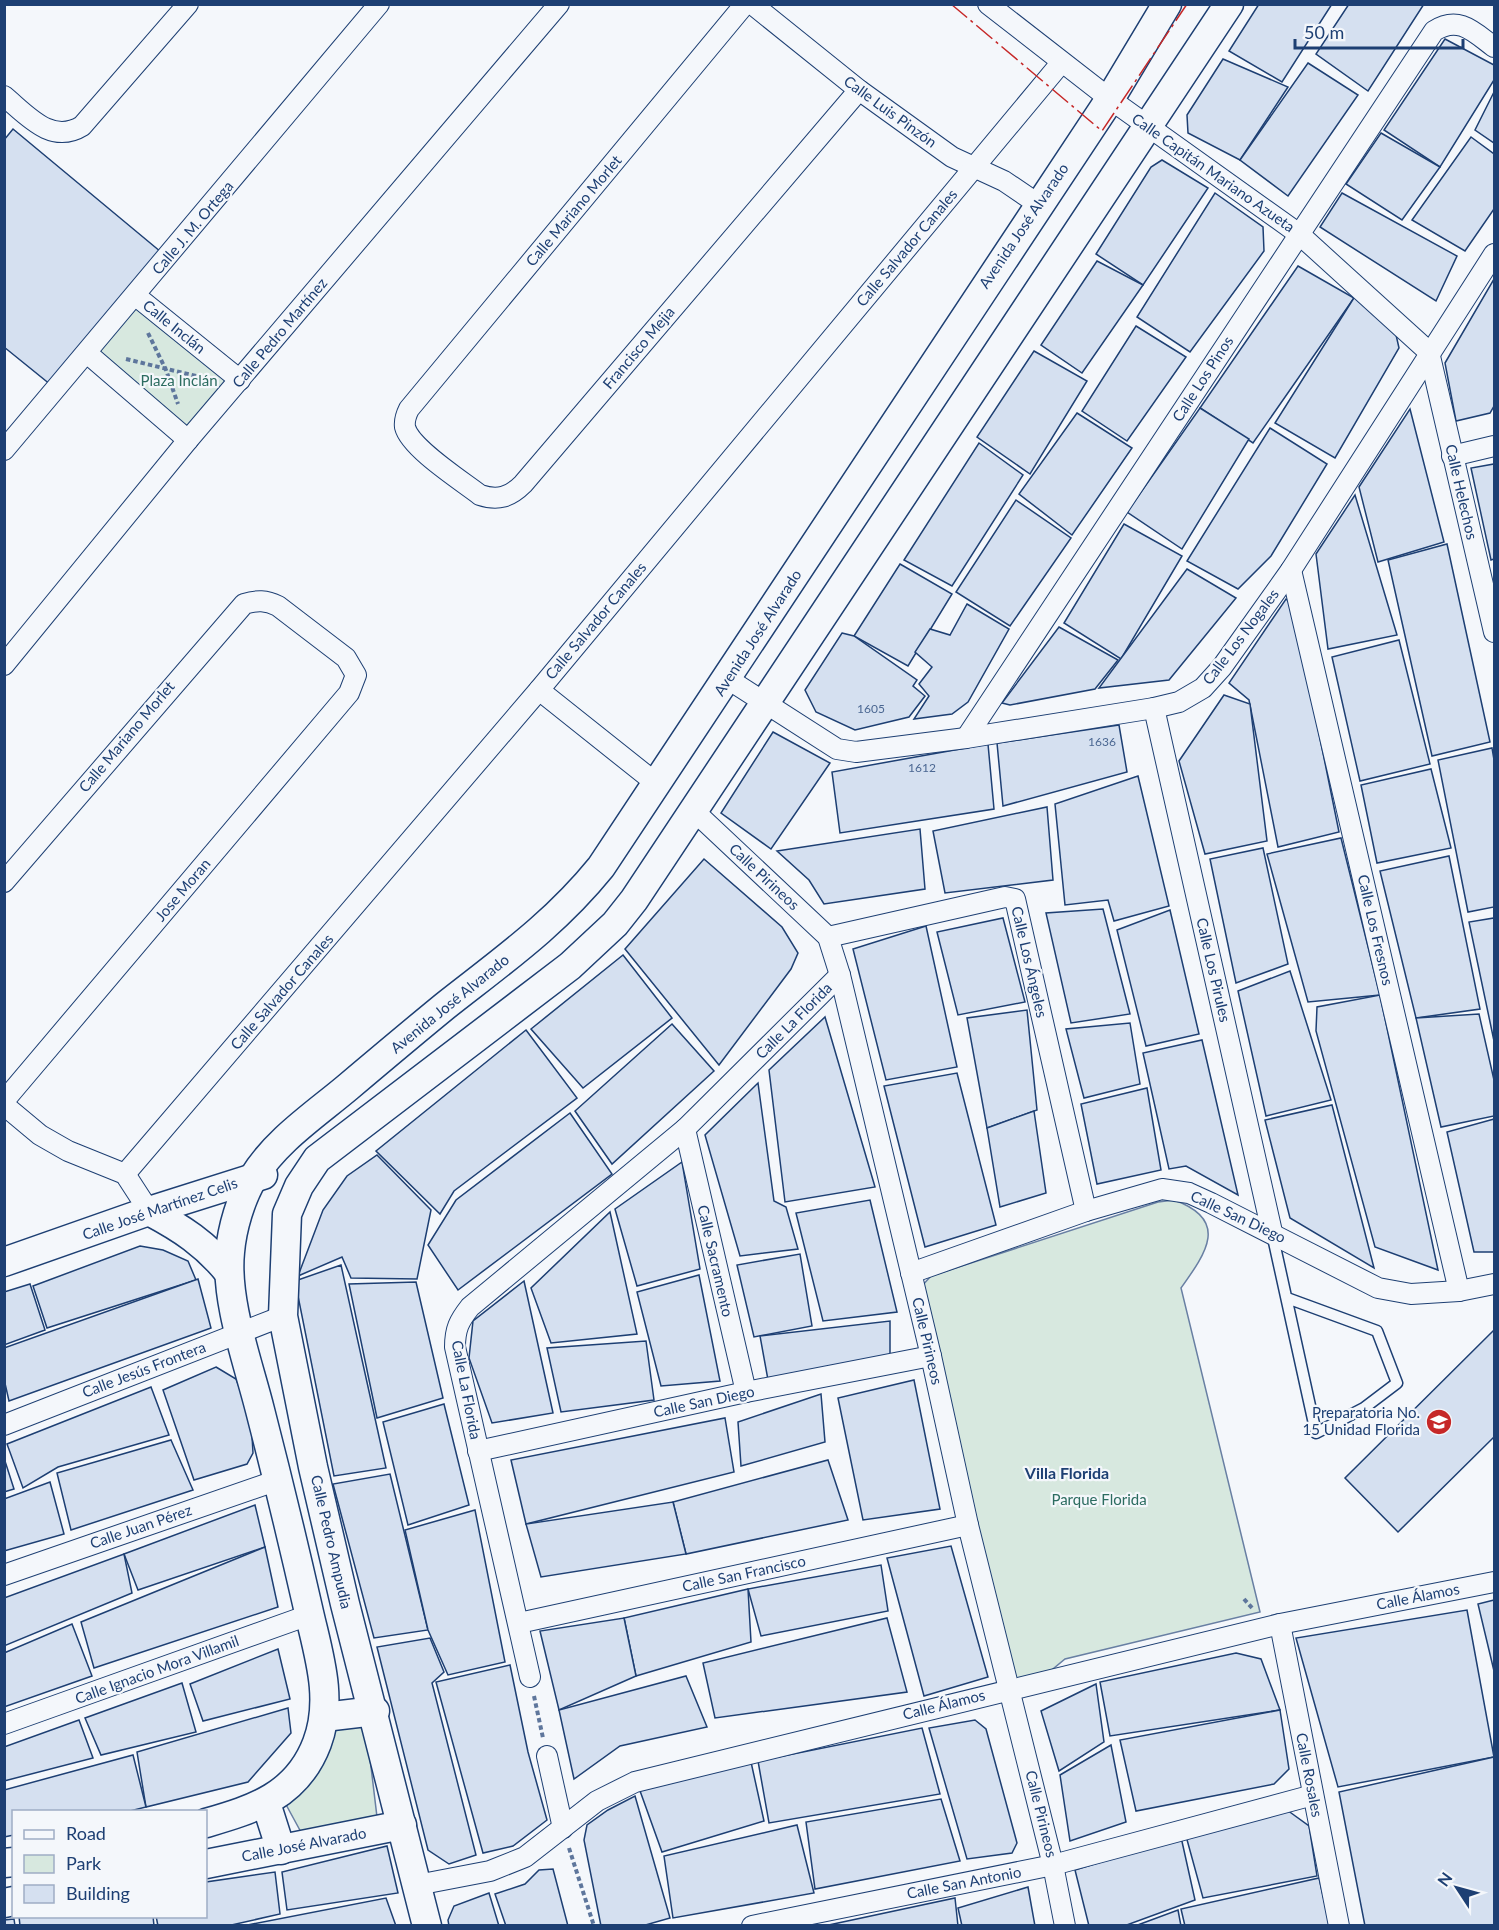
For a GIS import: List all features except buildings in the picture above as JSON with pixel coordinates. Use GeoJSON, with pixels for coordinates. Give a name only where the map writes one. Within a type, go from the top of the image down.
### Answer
{"type":"FeatureCollection","features":[{"type":"Feature","properties":{"kind":"street"},"geometry":{"type":"LineString","coordinates":[[4,96],[39,125],[59,134],[72,132],[82,126],[188,4]]}},
{"type":"Feature","properties":{"kind":"street","name":"Calle J. M. Ortega"},"geometry":{"type":"LineString","coordinates":[[4,450],[88,354],[379,4]]}},
{"type":"Feature","properties":{"kind":"street","name":"Calle Pedro Martínez"},"geometry":{"type":"LineString","coordinates":[[4,665],[188,440],[559,4]]}},
{"type":"Feature","properties":{"kind":"street","name":"Calle Mariano Morlet"},"geometry":{"type":"LineString","coordinates":[[405,418],[409,409],[745,4]]}},
{"type":"Feature","properties":{"kind":"street","name":"Calle Luis Pinzón"},"geometry":{"type":"LineString","coordinates":[[752,4],[859,90],[952,157],[1004,181],[1038,204]]}},
{"type":"Feature","properties":{"kind":"street","name":"Calle Capitán Mariano Azueta"},"geometry":{"type":"LineString","coordinates":[[988,4],[1061,63],[1299,234],[1429,352]]}},
{"type":"Feature","properties":{"kind":"street","name":"Avenida José Alvarado"},"geometry":{"type":"LineString","coordinates":[[253,1178],[277,1149],[310,1118],[548,925],[601,867],[728,679],[1038,204],[1110,99],[1167,4]]}},
{"type":"Feature","properties":{"kind":"street"},"geometry":{"type":"LineString","coordinates":[[317,1159],[570,966],[600,939],[655,871],[1229,4]]}},
{"type":"Feature","properties":{"kind":"street","name":"Calle Los Pinos"},"geometry":{"type":"LineString","coordinates":[[966,738],[1434,31],[1445,24],[1457,23],[1469,28],[1494,47]]}},
{"type":"Feature","properties":{"kind":"street","name":"Calle Salvador Canales"},"geometry":{"type":"LineString","coordinates":[[125,1174],[539,690],[1061,63]]}},
{"type":"Feature","properties":{"kind":"street","name":"Francisco Mejia"},"geometry":{"type":"LineString","coordinates":[[405,418],[405,428],[415,444],[480,495],[492,499],[504,498],[514,493],[859,90]]}},
{"type":"Feature","properties":{"kind":"street","name":"Calle Los Nogales"},"geometry":{"type":"LineString","coordinates":[[728,679],[837,749],[856,752],[966,738],[1179,702],[1203,688],[1222,667],[1291,570],[1494,254]]}},
{"type":"Feature","properties":{"kind":"street","name":"Calle Inclán"},"geometry":{"type":"LineString","coordinates":[[136,296],[240,381]]}},
{"type":"Feature","properties":{"kind":"street","name":"Calle Helechos"},"geometry":{"type":"LineString","coordinates":[[1429,352],[1494,632]]}},
{"type":"Feature","properties":{"kind":"street"},"geometry":{"type":"LineString","coordinates":[[88,354],[188,440]]}},
{"type":"Feature","properties":{"kind":"street"},"geometry":{"type":"LineString","coordinates":[[1452,456],[1494,446]]}},
{"type":"Feature","properties":{"kind":"street","name":"Calle Los Fresnos"},"geometry":{"type":"LineString","coordinates":[[1291,570],[1459,1291]]}},
{"type":"Feature","properties":{"kind":"street","name":"Calle Mariano Morlet"},"geometry":{"type":"LineString","coordinates":[[4,882],[244,604],[255,600],[278,606],[346,658],[356,675]]}},
{"type":"Feature","properties":{"kind":"street","name":"Jose Moran"},"geometry":{"type":"LineString","coordinates":[[4,1103],[348,693],[356,675]]}},
{"type":"Feature","properties":{"kind":"street"},"geometry":{"type":"LineString","coordinates":[[539,690],[657,784]]}},
{"type":"Feature","properties":{"kind":"street","name":"Calle Los Pirules"},"geometry":{"type":"LineString","coordinates":[[1154,708],[1272,1232]]}},
{"type":"Feature","properties":{"kind":"street","name":"Calle Pirineos"},"geometry":{"type":"LineString","coordinates":[[694,811],[828,937],[840,975],[931,1356],[968,1525],[1053,1865],[1065,1926]]}},
{"type":"Feature","properties":{"kind":"street","name":"Calle Los Ángeles"},"geometry":{"type":"LineString","coordinates":[[828,937],[1005,897],[1015,899],[1086,1211]]}},
{"type":"Feature","properties":{"kind":"street","name":"Calle La Florida"},"geometry":{"type":"LineString","coordinates":[[530,1677],[455,1347],[455,1331],[459,1320],[470,1307],[685,1129],[840,975]]}},
{"type":"Feature","properties":{"kind":"street"},"geometry":{"type":"LineString","coordinates":[[4,1103],[40,1135],[68,1151],[125,1174],[149,1211],[197,1240],[213,1253],[229,1273]]}},
{"type":"Feature","properties":{"kind":"street","name":"Calle Sacramento"},"geometry":{"type":"LineString","coordinates":[[685,1129],[746,1392]]}},
{"type":"Feature","properties":{"kind":"street","name":"Calle José Martínez Celis"},"geometry":{"type":"LineString","coordinates":[[4,1262],[149,1211],[317,1159]]}},
{"type":"Feature","properties":{"kind":"street","name":"Calle Pedro Ampudia"},"geometry":{"type":"LineString","coordinates":[[317,1159],[299,1186],[287,1214],[283,1316],[313,1467],[345,1604],[375,1711],[427,1926]]}},
{"type":"Feature","properties":{"kind":"street"},"geometry":{"type":"LineString","coordinates":[[207,1823],[266,1803],[281,1793],[299,1774],[317,1745],[324,1717],[321,1662],[240,1332],[229,1273],[230,1248],[239,1211],[253,1178]]}},
{"type":"Feature","properties":{"kind":"street","name":"Calle San Diego"},"geometry":{"type":"LineString","coordinates":[[911,1273],[1086,1211],[1161,1189],[1190,1193],[1272,1232],[1378,1288],[1410,1294],[1459,1291],[1494,1284]]}},
{"type":"Feature","properties":{"kind":"street","name":"Calle Jesús Frontera"},"geometry":{"type":"LineString","coordinates":[[4,1425],[283,1316]]}},
{"type":"Feature","properties":{"kind":"street","name":"Calle San Diego"},"geometry":{"type":"LineString","coordinates":[[478,1451],[746,1392],[931,1356]]}},
{"type":"Feature","properties":{"kind":"street","name":"Calle Juan Pérez"},"geometry":{"type":"LineString","coordinates":[[4,1575],[278,1480]]}},
{"type":"Feature","properties":{"kind":"street","name":"Calle San Francisco"},"geometry":{"type":"LineString","coordinates":[[519,1623],[968,1525]]}},
{"type":"Feature","properties":{"kind":"street","name":"Calle Álamos"},"geometry":{"type":"LineString","coordinates":[[417,1885],[490,1871],[525,1857],[597,1801],[635,1782],[1280,1624],[1494,1582]]}},
{"type":"Feature","properties":{"kind":"street","name":"Calle Ignacio Mora Villamil"},"geometry":{"type":"LineString","coordinates":[[4,1724],[309,1615]]}},
{"type":"Feature","properties":{"kind":"street","name":"Calle Rosales"},"geometry":{"type":"LineString","coordinates":[[1280,1624],[1339,1926]]}},
{"type":"Feature","properties":{"kind":"street"},"geometry":{"type":"LineString","coordinates":[[324,1717],[375,1711]]}},
{"type":"Feature","properties":{"kind":"street"},"geometry":{"type":"LineString","coordinates":[[547,1756],[563,1828]]}},
{"type":"Feature","properties":{"kind":"street","name":"Calle San Antonio"},"geometry":{"type":"LineString","coordinates":[[752,1926],[1053,1865],[1313,1795]]}},
{"type":"Feature","properties":{"kind":"street"},"geometry":{"type":"LineString","coordinates":[[266,1803],[281,1850]]}},
{"type":"Feature","properties":{"kind":"street","name":"Calle José Alvarado"},"geometry":{"type":"LineString","coordinates":[[207,1864],[402,1825]]}},
{"type":"Feature","properties":{"kind":"lane"},"geometry":{"type":"LineString","coordinates":[[1272,1232],[1316,1433],[1364,1408],[1397,1383],[1377,1331],[1287,1298]]}},
{"type":"Feature","properties":{"kind":"path"},"geometry":{"type":"LineString","coordinates":[[136,296],[137,309],[166,370],[188,440]]}},
{"type":"Feature","properties":{"kind":"path"},"geometry":{"type":"LineString","coordinates":[[88,354],[95,351],[166,370],[224,382],[240,381]]}},
{"type":"Feature","properties":{"kind":"path"},"geometry":{"type":"LineString","coordinates":[[530,1677],[547,1756]]}},
{"type":"Feature","properties":{"kind":"path"},"geometry":{"type":"LineString","coordinates":[[563,1828],[594,1926]]}},
{"type":"Feature","properties":{"kind":"green space","name":"Plaza Inclán"},"geometry":{"type":"Polygon","coordinates":[[[136,296],[240,380],[188,440],[88,354],[136,296]]]}},
{"type":"Feature","properties":{"kind":"green space","name":"Parque Florida"},"geometry":{"type":"Polygon","coordinates":[[[1174,1200],[1191,1208],[1202,1217],[1207,1227],[1208,1238],[1205,1250],[1181,1288],[1260,1612],[1065,1659],[1048,1673],[1019,1680],[1006,1671],[921,1287],[931,1276],[1158,1202],[1174,1200]]]}},
{"type":"Feature","properties":{"kind":"green space"},"geometry":{"type":"Polygon","coordinates":[[[366,1725],[377,1817],[302,1834],[283,1799],[336,1728],[366,1725]]]}},
{"type":"Feature","properties":{"kind":"power"},"geometry":{"type":"LineString","coordinates":[[951,4],[1102,131],[1187,4]]}},
{"type":"Feature","properties":{"kind":"place","name":"Preparatoria No. 15 Unidad Florida"},"geometry":{"type":"Point","coordinates":[1439,1422]}},
{"type":"Feature","properties":{"kind":"district","name":"Villa Florida"},"geometry":{"type":"Point","coordinates":[1067,1473]}}]}
